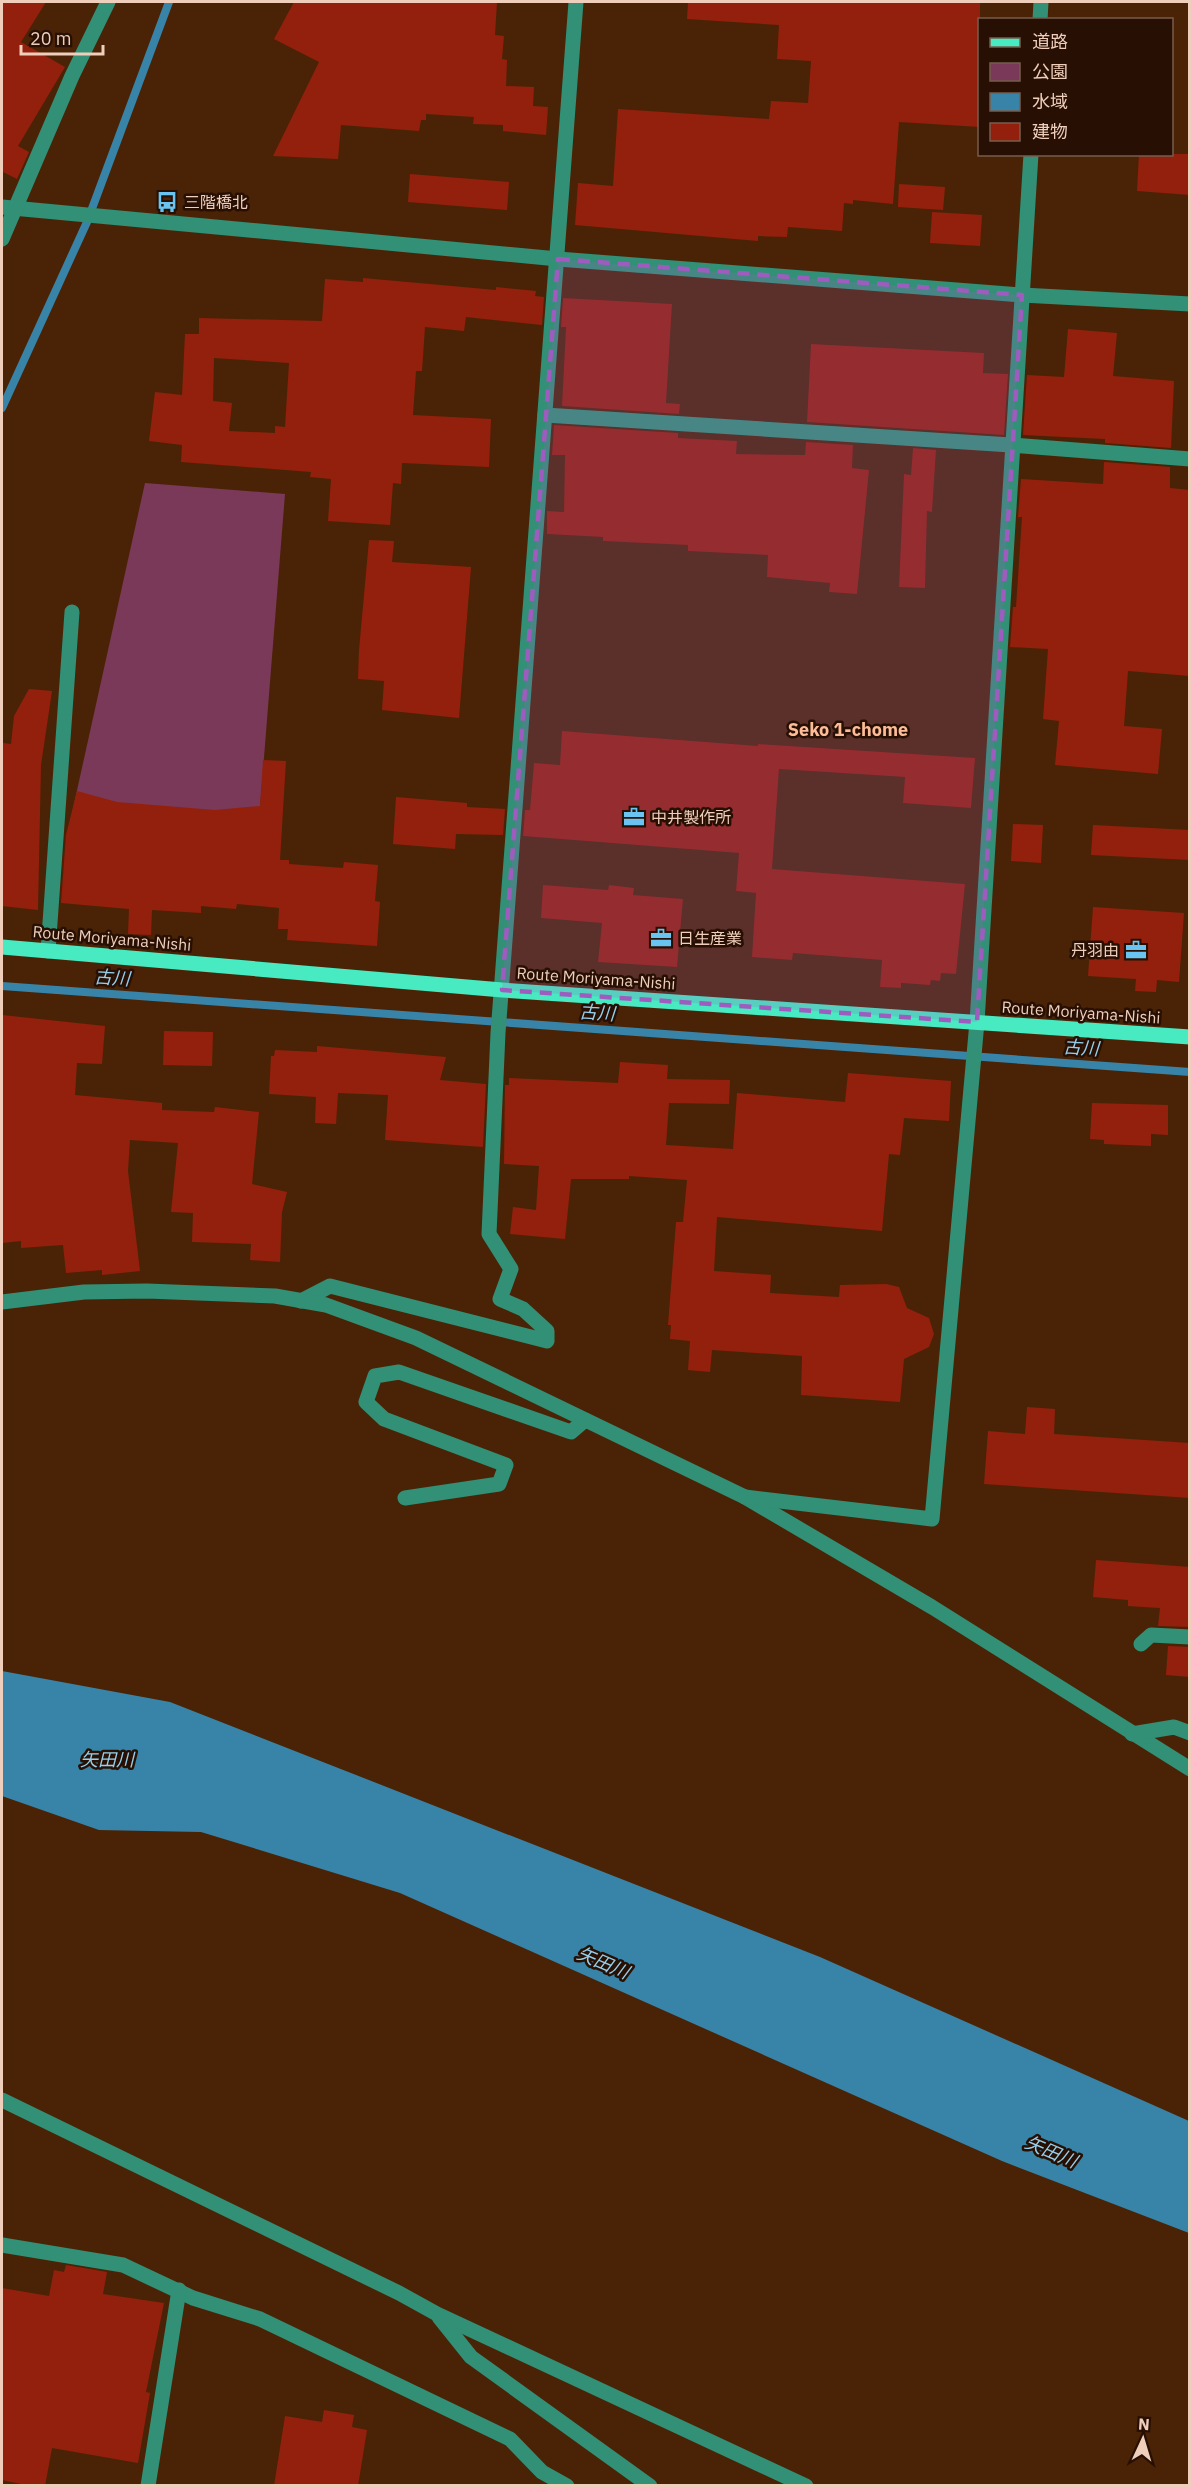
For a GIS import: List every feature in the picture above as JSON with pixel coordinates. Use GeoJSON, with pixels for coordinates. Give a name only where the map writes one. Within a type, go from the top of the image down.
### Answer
{"type":"FeatureCollection","features":[{"type":"Feature","properties":{"kind":"main road","name":"Route Moriyama-Nishi"},"geometry":{"type":"LineString","coordinates":[[2,947],[502,990],[1190,1037]]}},
{"type":"Feature","properties":{"kind":"street"},"geometry":{"type":"LineString","coordinates":[[2,239],[8,207],[108,2]]}},
{"type":"Feature","properties":{"kind":"street"},"geometry":{"type":"LineString","coordinates":[[301,1301],[330,1286],[547,1341],[547,1330],[523,1310],[500,1299],[511,1269],[489,1234],[498,1033],[576,2]]}},
{"type":"Feature","properties":{"kind":"street"},"geometry":{"type":"LineString","coordinates":[[1040,18],[1041,2]]}},
{"type":"Feature","properties":{"kind":"street"},"geometry":{"type":"LineString","coordinates":[[745,1497],[932,1520],[977,1022],[1011,445],[1031,156]]}},
{"type":"Feature","properties":{"kind":"street"},"geometry":{"type":"LineString","coordinates":[[8,207],[558,259],[1022,295],[1190,304]]}},
{"type":"Feature","properties":{"kind":"street"},"geometry":{"type":"LineString","coordinates":[[545,415],[1190,459]]}},
{"type":"Feature","properties":{"kind":"street"},"geometry":{"type":"LineString","coordinates":[[48,951],[72,612]]}},
{"type":"Feature","properties":{"kind":"street"},"geometry":{"type":"LineString","coordinates":[[2,1302],[84,1292],[147,1291],[276,1296],[326,1305],[416,1338],[745,1497],[932,1607],[1190,1769]]}},
{"type":"Feature","properties":{"kind":"street"},"geometry":{"type":"LineString","coordinates":[[405,1498],[500,1484],[506,1465],[384,1419],[366,1402],[375,1376],[399,1372],[570,1432],[585,1420]]}},
{"type":"Feature","properties":{"kind":"street"},"geometry":{"type":"LineString","coordinates":[[1141,1644],[1151,1635],[1190,1638]]}},
{"type":"Feature","properties":{"kind":"street"},"geometry":{"type":"LineString","coordinates":[[1132,1734],[1174,1727],[1190,1733]]}},
{"type":"Feature","properties":{"kind":"street"},"geometry":{"type":"LineString","coordinates":[[2,2100],[437,2314],[806,2486]]}},
{"type":"Feature","properties":{"kind":"street"},"geometry":{"type":"LineString","coordinates":[[2,2245],[123,2265],[193,2298],[260,2319],[510,2439],[542,2472],[567,2486]]}},
{"type":"Feature","properties":{"kind":"street"},"geometry":{"type":"LineString","coordinates":[[148,2486],[179,2290]]}},
{"type":"Feature","properties":{"kind":"street"},"geometry":{"type":"LineString","coordinates":[[437,2314],[471,2357],[650,2486]]}},
{"type":"Feature","properties":{"kind":"highlighted area"},"geometry":{"type":"Polygon","coordinates":[[[558,259],[1022,295],[977,1022],[502,990],[558,259]]]}},
{"type":"Feature","properties":{"kind":"green space"},"geometry":{"type":"Polygon","coordinates":[[[145,483],[285,494],[257,845],[68,831],[145,483]]]}},
{"type":"Feature","properties":{"kind":"water","name":"矢田川"},"geometry":{"type":"Polygon","coordinates":[[[2,1671],[170,1702],[820,1957],[1189,2121],[1189,2233],[1002,2161],[400,1893],[201,1832],[99,1830],[2,1796],[2,1671]]]}},
{"type":"Feature","properties":{"kind":"building"},"geometry":{"type":"Polygon","coordinates":[[[2,2],[46,2],[21,42],[65,67],[18,146],[29,152],[17,179],[3,172],[2,175],[2,2]]]}},
{"type":"Feature","properties":{"kind":"building"},"geometry":{"type":"Polygon","coordinates":[[[294,2],[497,2],[495,35],[504,36],[502,59],[507,60],[506,86],[534,87],[533,106],[548,107],[546,135],[503,131],[503,125],[473,124],[474,117],[426,114],[426,120],[421,120],[419,131],[341,125],[338,159],[273,156],[319,62],[274,39],[294,2]]]}},
{"type":"Feature","properties":{"kind":"building"},"geometry":{"type":"Polygon","coordinates":[[[688,2],[980,2],[978,127],[899,122],[893,204],[853,200],[853,204],[844,203],[842,231],[788,227],[787,237],[758,236],[758,241],[575,225],[578,183],[613,186],[618,109],[769,119],[771,101],[808,103],[811,61],[777,59],[779,25],[687,19],[688,2]]]}},
{"type":"Feature","properties":{"kind":"building"},"geometry":{"type":"Polygon","coordinates":[[[1190,154],[1190,195],[1137,191],[1139,156],[1190,154]]]}},
{"type":"Feature","properties":{"kind":"building"},"geometry":{"type":"Polygon","coordinates":[[[410,174],[509,182],[507,210],[408,202],[410,174]]]}},
{"type":"Feature","properties":{"kind":"building"},"geometry":{"type":"Polygon","coordinates":[[[899,184],[945,187],[943,210],[898,207],[899,184]]]}},
{"type":"Feature","properties":{"kind":"building"},"geometry":{"type":"Polygon","coordinates":[[[932,212],[982,215],[980,246],[930,243],[932,212]]]}},
{"type":"Feature","properties":{"kind":"building"},"geometry":{"type":"Polygon","coordinates":[[[363,278],[496,290],[496,287],[536,291],[535,296],[544,297],[542,325],[466,317],[464,331],[425,327],[422,371],[416,371],[413,415],[491,419],[489,467],[402,463],[401,484],[393,483],[390,525],[328,521],[331,479],[310,477],[311,472],[181,462],[182,445],[149,441],[155,392],[182,395],[185,334],[199,334],[199,318],[322,321],[325,279],[363,282],[363,278]],[[214,358],[213,401],[232,403],[229,431],[275,433],[275,426],[285,427],[289,363],[214,358]]]}},
{"type":"Feature","properties":{"kind":"building"},"geometry":{"type":"Polygon","coordinates":[[[563,298],[672,304],[666,403],[680,404],[679,414],[562,406],[566,327],[561,327],[563,298]]]}},
{"type":"Feature","properties":{"kind":"building"},"geometry":{"type":"Polygon","coordinates":[[[1068,329],[1117,333],[1113,376],[1174,381],[1171,448],[1105,443],[1105,439],[1023,435],[1027,375],[1064,377],[1068,329]]]}},
{"type":"Feature","properties":{"kind":"building"},"geometry":{"type":"Polygon","coordinates":[[[811,344],[984,353],[983,373],[1008,374],[1004,435],[807,422],[811,344]]]}},
{"type":"Feature","properties":{"kind":"building"},"geometry":{"type":"Polygon","coordinates":[[[554,425],[678,433],[678,438],[737,441],[736,454],[805,455],[806,442],[853,445],[852,468],[869,470],[857,594],[829,592],[830,583],[767,577],[768,555],[688,551],[688,545],[603,541],[603,537],[547,534],[547,511],[564,512],[565,455],[552,455],[554,425]]]}},
{"type":"Feature","properties":{"kind":"building"},"geometry":{"type":"Polygon","coordinates":[[[913,448],[936,450],[932,512],[927,511],[925,588],[899,587],[904,474],[911,475],[913,448]]]}},
{"type":"Feature","properties":{"kind":"building"},"geometry":{"type":"Polygon","coordinates":[[[1104,462],[1170,467],[1170,488],[1190,490],[1190,676],[1128,671],[1124,726],[1162,729],[1158,774],[1055,765],[1059,721],[1043,719],[1048,649],[1010,647],[1013,607],[1016,607],[1022,517],[1018,517],[1021,479],[1103,484],[1104,462]]]}},
{"type":"Feature","properties":{"kind":"building"},"geometry":{"type":"Polygon","coordinates":[[[369,540],[394,541],[392,562],[471,567],[459,718],[382,710],[384,681],[358,679],[369,540]]]}},
{"type":"Feature","properties":{"kind":"building"},"geometry":{"type":"Polygon","coordinates":[[[29,689],[52,691],[41,765],[38,910],[2,906],[3,743],[11,744],[14,716],[29,689]]]}},
{"type":"Feature","properties":{"kind":"building"},"geometry":{"type":"Polygon","coordinates":[[[562,731],[758,746],[758,744],[975,758],[971,808],[903,803],[905,777],[779,769],[772,869],[965,884],[956,974],[941,973],[940,981],[931,980],[930,985],[901,983],[901,988],[880,987],[882,960],[793,953],[792,960],[752,957],[756,893],[736,891],[739,853],[523,836],[525,810],[530,810],[534,763],[560,765],[562,731]]]}},
{"type":"Feature","properties":{"kind":"building"},"geometry":{"type":"Polygon","coordinates":[[[263,760],[286,761],[280,860],[289,860],[289,864],[343,868],[344,862],[378,865],[375,901],[380,902],[377,946],[287,940],[288,929],[278,929],[279,908],[237,904],[236,909],[201,906],[201,913],[152,910],[151,935],[128,934],[129,909],[61,903],[66,835],[77,791],[117,802],[215,810],[260,806],[263,760]]]}},
{"type":"Feature","properties":{"kind":"building"},"geometry":{"type":"Polygon","coordinates":[[[396,797],[467,803],[467,807],[505,809],[503,835],[456,834],[455,849],[393,844],[396,797]]]}},
{"type":"Feature","properties":{"kind":"building"},"geometry":{"type":"Polygon","coordinates":[[[1013,824],[1043,825],[1041,863],[1011,861],[1013,824]]]}},
{"type":"Feature","properties":{"kind":"building"},"geometry":{"type":"Polygon","coordinates":[[[1093,825],[1190,830],[1190,860],[1091,855],[1093,825]]]}},
{"type":"Feature","properties":{"kind":"building"},"geometry":{"type":"Polygon","coordinates":[[[543,885],[608,890],[609,885],[634,888],[633,895],[683,899],[677,967],[598,962],[602,923],[541,918],[543,885]]]}},
{"type":"Feature","properties":{"kind":"building"},"geometry":{"type":"Polygon","coordinates":[[[1093,907],[1184,913],[1179,982],[1157,980],[1156,992],[1135,991],[1136,979],[1088,976],[1093,907]]]}},
{"type":"Feature","properties":{"kind":"building"},"geometry":{"type":"Polygon","coordinates":[[[2,1015],[105,1026],[102,1064],[77,1063],[75,1095],[162,1103],[162,1110],[214,1112],[215,1107],[259,1112],[252,1184],[287,1192],[282,1212],[280,1262],[250,1260],[251,1244],[192,1242],[193,1213],[171,1212],[178,1143],[130,1140],[128,1171],[140,1271],[102,1275],[102,1270],[66,1273],[63,1245],[21,1248],[21,1241],[2,1243],[2,1015]]]}},
{"type":"Feature","properties":{"kind":"building"},"geometry":{"type":"Polygon","coordinates":[[[164,1031],[213,1032],[212,1066],[163,1065],[164,1031]]]}},
{"type":"Feature","properties":{"kind":"building"},"geometry":{"type":"Polygon","coordinates":[[[317,1046],[446,1057],[440,1080],[486,1084],[483,1147],[385,1140],[388,1095],[338,1093],[336,1124],[315,1123],[316,1097],[269,1094],[271,1056],[274,1056],[275,1050],[317,1052],[317,1046]]]}},
{"type":"Feature","properties":{"kind":"building"},"geometry":{"type":"Polygon","coordinates":[[[620,1062],[668,1065],[667,1079],[730,1080],[729,1104],[669,1103],[666,1145],[733,1149],[737,1093],[845,1102],[848,1073],[951,1081],[949,1121],[904,1118],[900,1155],[889,1154],[882,1231],[717,1217],[714,1271],[771,1275],[770,1293],[839,1297],[840,1285],[886,1284],[899,1287],[907,1308],[929,1318],[934,1334],[929,1347],[904,1359],[900,1402],[801,1395],[802,1356],[712,1350],[710,1372],[688,1370],[690,1341],[670,1339],[671,1325],[668,1325],[676,1222],[683,1222],[687,1180],[629,1176],[629,1179],[571,1179],[565,1239],[510,1234],[513,1207],[536,1210],[539,1166],[504,1164],[505,1085],[509,1085],[509,1078],[618,1083],[620,1062]]]}},
{"type":"Feature","properties":{"kind":"building"},"geometry":{"type":"Polygon","coordinates":[[[1092,1103],[1168,1105],[1168,1135],[1151,1134],[1151,1146],[1104,1144],[1104,1140],[1090,1139],[1092,1103]]]}},
{"type":"Feature","properties":{"kind":"building"},"geometry":{"type":"Polygon","coordinates":[[[1027,1407],[1055,1409],[1054,1434],[1190,1443],[1190,1498],[984,1484],[988,1431],[1025,1434],[1027,1407]]]}},
{"type":"Feature","properties":{"kind":"building"},"geometry":{"type":"Polygon","coordinates":[[[1096,1560],[1190,1567],[1190,1627],[1158,1626],[1160,1608],[1128,1606],[1128,1600],[1093,1597],[1096,1560]]]}},
{"type":"Feature","properties":{"kind":"building"},"geometry":{"type":"Polygon","coordinates":[[[1168,1646],[1190,1647],[1190,1677],[1166,1675],[1168,1646]]]}},
{"type":"Feature","properties":{"kind":"building"},"geometry":{"type":"Polygon","coordinates":[[[66,2265],[107,2272],[103,2294],[164,2303],[146,2392],[150,2393],[138,2463],[52,2448],[45,2486],[30,2486],[2,2480],[2,2288],[49,2296],[54,2270],[64,2272],[66,2265]]]}},
{"type":"Feature","properties":{"kind":"building"},"geometry":{"type":"Polygon","coordinates":[[[324,2410],[354,2415],[352,2427],[367,2430],[358,2486],[274,2486],[285,2416],[322,2422],[324,2410]]]}},
{"type":"Feature","properties":{"kind":"waterway"},"geometry":{"type":"LineString","coordinates":[[2,408],[87,222],[169,2]]}},
{"type":"Feature","properties":{"kind":"waterway","name":"古川"},"geometry":{"type":"LineString","coordinates":[[2,986],[1190,1072]]}},
{"type":"Feature","properties":{"kind":"place","name":"三階橋北"},"geometry":{"type":"Point","coordinates":[167,202]}},
{"type":"Feature","properties":{"kind":"place","name":"中井製作所"},"geometry":{"type":"Point","coordinates":[634,817]}},
{"type":"Feature","properties":{"kind":"place","name":"日生産業"},"geometry":{"type":"Point","coordinates":[661,938]}},
{"type":"Feature","properties":{"kind":"place","name":"丹羽由"},"geometry":{"type":"Point","coordinates":[1136,950]}},
{"type":"Feature","properties":{"kind":"district","name":"Seko 1-chome"},"geometry":{"type":"Point","coordinates":[848,730]}}]}
